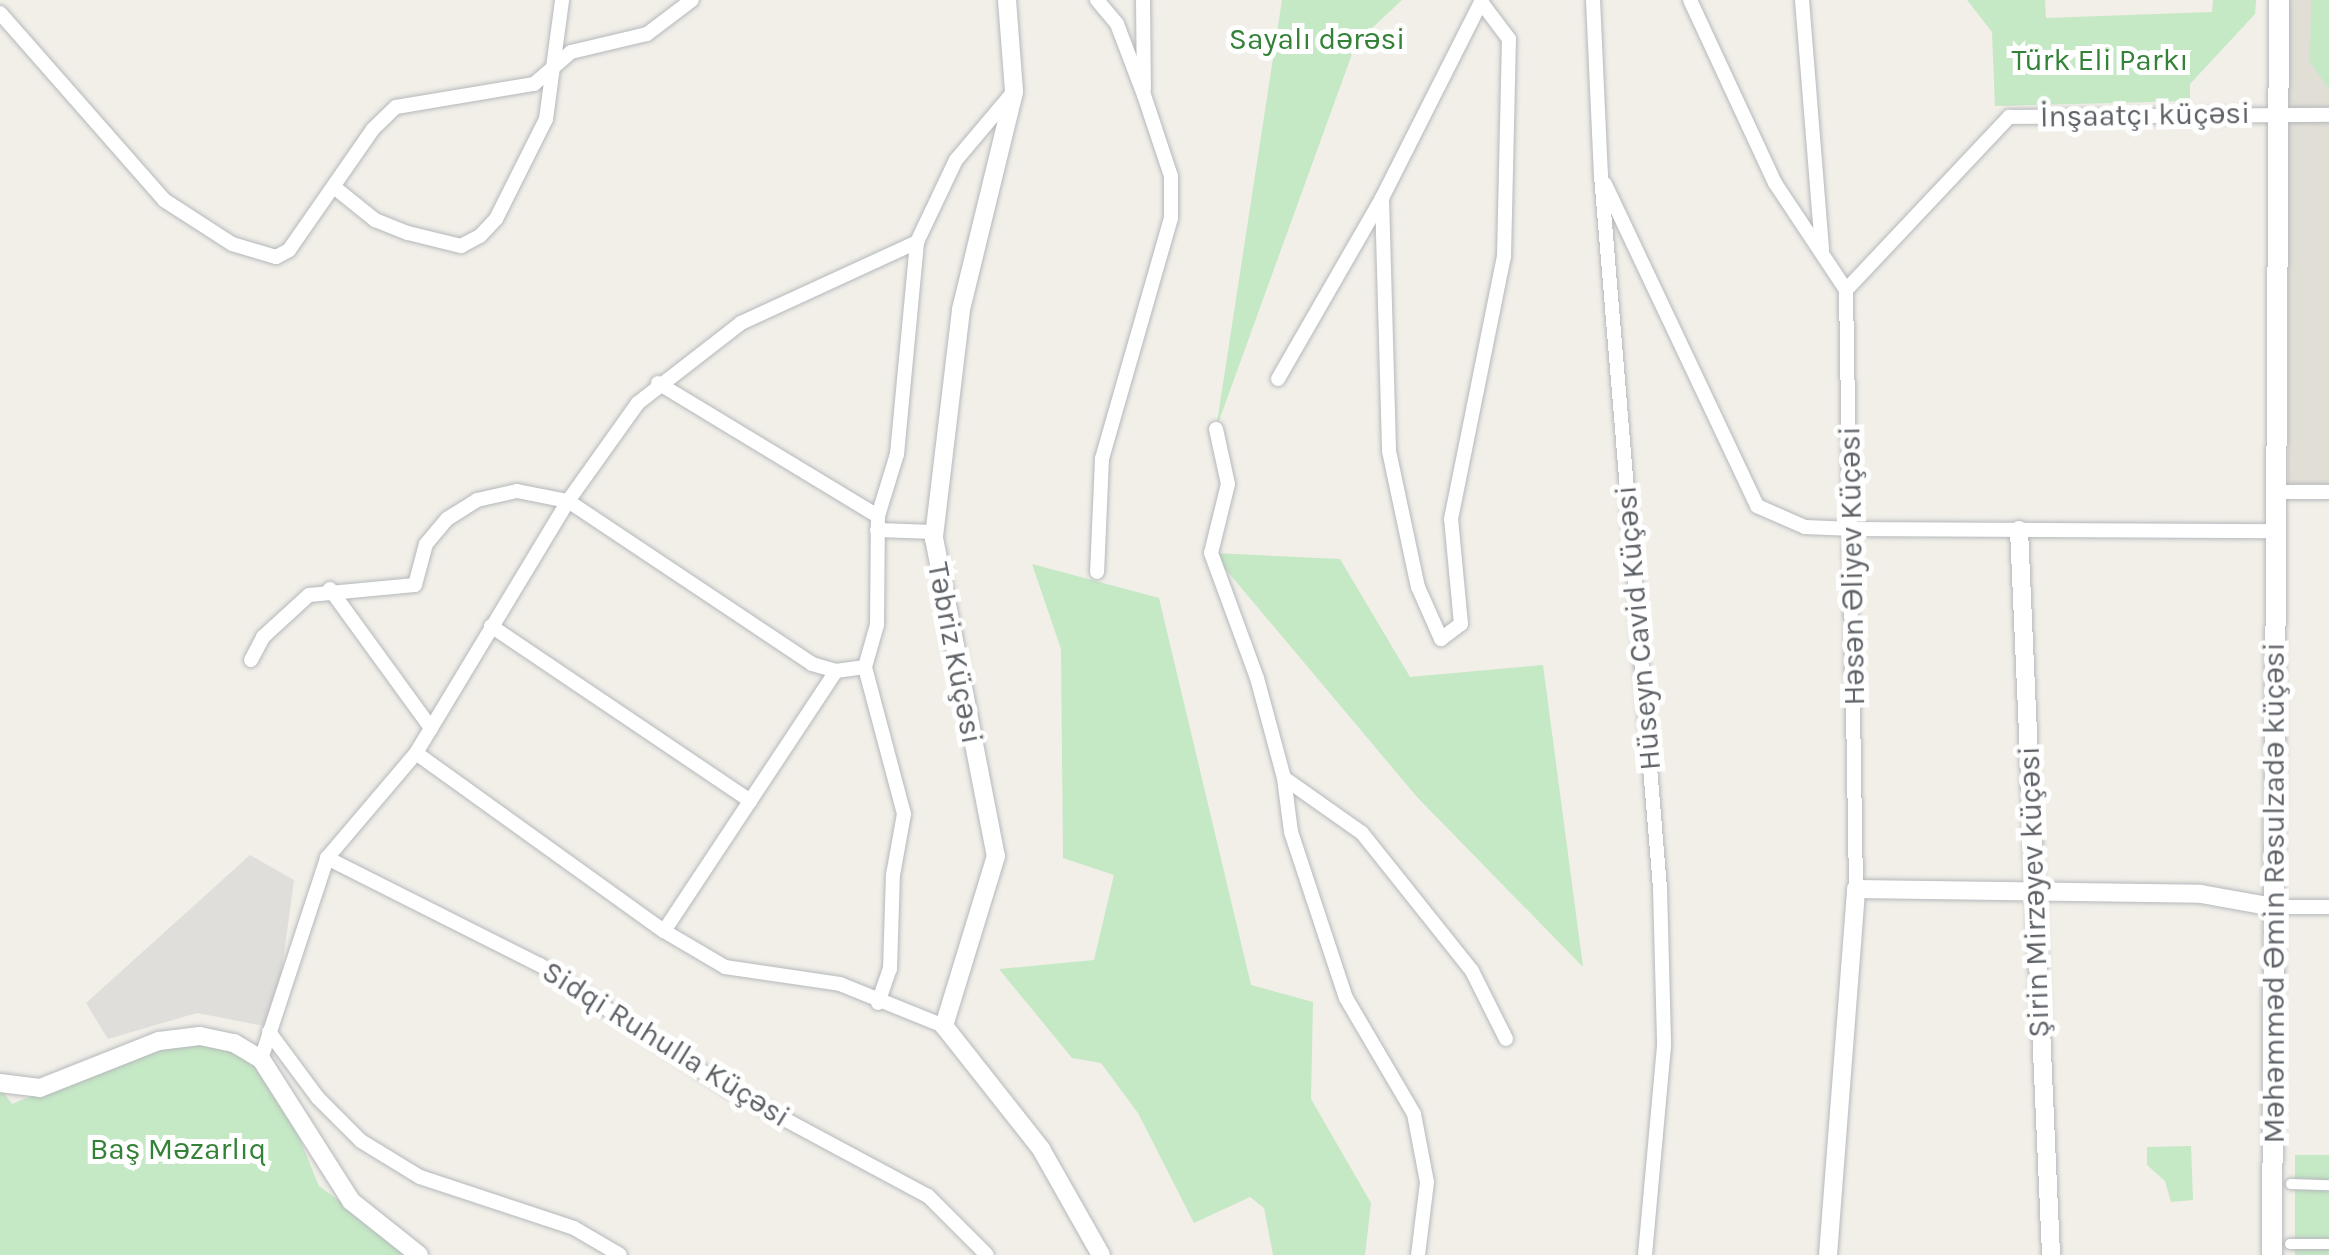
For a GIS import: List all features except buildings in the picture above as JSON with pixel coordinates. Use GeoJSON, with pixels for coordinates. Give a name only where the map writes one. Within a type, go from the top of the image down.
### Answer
{"type":"FeatureCollection","features":[{"type":"Feature","properties":{"kind":"main road"},"geometry":{"type":"LineString","coordinates":[[2279,0],[2279,114]]}},
{"type":"Feature","properties":{"kind":"main road","name":"Məhəmməd Əmin Rəsulzadə küçəsi"},"geometry":{"type":"LineString","coordinates":[[2279,114],[2273,907],[2281,1249]]}},
{"type":"Feature","properties":{"kind":"street"},"geometry":{"type":"LineString","coordinates":[[334,187],[376,220],[461,246],[496,219],[546,119],[558,61],[562,0]]}},
{"type":"Feature","properties":{"kind":"street"},"geometry":{"type":"LineString","coordinates":[[0,13],[164,200],[232,244],[264,256],[289,250],[396,107],[534,84],[558,61],[647,34],[692,0]]}},
{"type":"Feature","properties":{"kind":"street","name":"Təbriz Küçəsi"},"geometry":{"type":"LineString","coordinates":[[944,1026],[996,856],[935,532],[961,310],[1014,92],[1007,0]]}},
{"type":"Feature","properties":{"kind":"street"},"geometry":{"type":"LineString","coordinates":[[1096,0],[1117,24],[1144,95],[1170,176],[1172,218],[1102,460],[1098,572]]}},
{"type":"Feature","properties":{"kind":"street"},"geometry":{"type":"LineString","coordinates":[[1143,0],[1144,95]]}},
{"type":"Feature","properties":{"kind":"street","name":"Hüseyn Cavid Küçəsi"},"geometry":{"type":"LineString","coordinates":[[1593,0],[1601,175],[1660,888],[1664,1046],[1645,1255]]}},
{"type":"Feature","properties":{"kind":"street","name":"Həsən Əliyev Küçəsi"},"geometry":{"type":"LineString","coordinates":[[1690,0],[1775,183],[1846,290],[1856,889],[1828,1255]]}},
{"type":"Feature","properties":{"kind":"street","name":"Həsən Əliyev Küçəsi"},"geometry":{"type":"LineString","coordinates":[[1802,0],[1822,250]]}},
{"type":"Feature","properties":{"kind":"street"},"geometry":{"type":"LineString","coordinates":[[1278,379],[1382,198],[1482,1],[1509,38],[1504,257],[1451,519],[1462,624],[1441,639],[1418,587],[1389,451],[1382,198]]}},
{"type":"Feature","properties":{"kind":"street"},"geometry":{"type":"LineString","coordinates":[[878,1003],[890,970],[891,888],[904,814],[865,667],[878,625],[877,523],[897,454],[917,242],[956,160],[1014,92]]}},
{"type":"Feature","properties":{"kind":"street"},"geometry":{"type":"LineString","coordinates":[[2279,114],[2329,115]]}},
{"type":"Feature","properties":{"kind":"street","name":"İnşaatçı küçəsi"},"geometry":{"type":"LineString","coordinates":[[1846,290],[2009,117],[2279,114]]}},
{"type":"Feature","properties":{"kind":"street"},"geometry":{"type":"LineString","coordinates":[[1601,175],[1756,506],[1804,527],[1853,530],[2276,531]]}},
{"type":"Feature","properties":{"kind":"street"},"geometry":{"type":"LineString","coordinates":[[261,1059],[327,858],[416,753],[568,501],[658,383],[741,323],[917,242]]}},
{"type":"Feature","properties":{"kind":"street"},"geometry":{"type":"LineString","coordinates":[[658,383],[877,523],[935,532]]}},
{"type":"Feature","properties":{"kind":"street"},"geometry":{"type":"LineString","coordinates":[[1216,429],[1228,484],[1211,553],[1284,778],[1291,832],[1346,998],[1414,1114],[1426,1182],[1418,1255]]}},
{"type":"Feature","properties":{"kind":"street"},"geometry":{"type":"LineString","coordinates":[[251,660],[294,606],[330,590],[414,584],[426,544],[476,500],[517,490],[568,501],[812,664],[836,671],[865,667]]}},
{"type":"Feature","properties":{"kind":"street"},"geometry":{"type":"LineString","coordinates":[[2277,492],[2329,492]]}},
{"type":"Feature","properties":{"kind":"street","name":"Şirin Mirzəyev küçəsi"},"geometry":{"type":"LineString","coordinates":[[2020,530],[2051,1255]]}},
{"type":"Feature","properties":{"kind":"street"},"geometry":{"type":"LineString","coordinates":[[330,590],[431,728]]}},
{"type":"Feature","properties":{"kind":"street"},"geometry":{"type":"LineString","coordinates":[[490,626],[750,801]]}},
{"type":"Feature","properties":{"kind":"street"},"geometry":{"type":"LineString","coordinates":[[664,932],[836,671]]}},
{"type":"Feature","properties":{"kind":"street"},"geometry":{"type":"LineString","coordinates":[[416,753],[664,932],[725,967],[840,984],[878,1003],[944,1026],[1041,1149],[1101,1255]]}},
{"type":"Feature","properties":{"kind":"street"},"geometry":{"type":"LineString","coordinates":[[1284,778],[1362,832],[1472,971],[1506,1039]]}},
{"type":"Feature","properties":{"kind":"street","name":"Sidqi Ruhulla Küçəsi"},"geometry":{"type":"LineString","coordinates":[[327,858],[540,965],[732,1092],[928,1196],[987,1255]]}},
{"type":"Feature","properties":{"kind":"street"},"geometry":{"type":"LineString","coordinates":[[1856,889],[2212,895],[2273,907],[2329,907]]}},
{"type":"Feature","properties":{"kind":"street"},"geometry":{"type":"LineString","coordinates":[[268,1032],[318,1098],[362,1141],[420,1178],[574,1228],[620,1255]]}},
{"type":"Feature","properties":{"kind":"street"},"geometry":{"type":"LineString","coordinates":[[0,1083],[40,1088],[160,1041],[200,1036],[234,1043],[261,1059],[351,1201],[419,1255]]}},
{"type":"Feature","properties":{"kind":"street"},"geometry":{"type":"LineString","coordinates":[[2291,1184],[2329,1185]]}},
{"type":"Feature","properties":{"kind":"street"},"geometry":{"type":"LineString","coordinates":[[2281,1249],[2329,1244]]}},
{"type":"Feature","properties":{"kind":"shaded area"},"geometry":{"type":"Polygon","coordinates":[[[2288,0],[2329,0],[2329,484],[2288,484],[2288,0]]]}},
{"type":"Feature","properties":{"kind":"shaded area"},"geometry":{"type":"Polygon","coordinates":[[[250,855],[294,880],[281,976],[264,1026],[197,1013],[108,1039],[86,1003],[250,855]]]}},
{"type":"Feature","properties":{"kind":"green space","name":"Sayalı dərəsi"},"geometry":{"type":"Polygon","coordinates":[[[1282,0],[1402,0],[1356,43],[1216,429],[1282,0]]]}},
{"type":"Feature","properties":{"kind":"green space","name":"Türk Eli Parkı"},"geometry":{"type":"Polygon","coordinates":[[[1967,0],[2045,0],[2046,18],[2212,12],[2213,0],[2256,0],[2255,14],[2190,84],[2190,101],[1995,106],[1992,32],[1967,0]]]}},
{"type":"Feature","properties":{"kind":"green space"},"geometry":{"type":"Polygon","coordinates":[[[2311,0],[2329,0],[2329,89],[2310,62],[2311,0]]]}},
{"type":"Feature","properties":{"kind":"green space"},"geometry":{"type":"Polygon","coordinates":[[[1212,553],[1340,559],[1410,677],[1543,665],[1583,967],[1417,797],[1212,553]]]}},
{"type":"Feature","properties":{"kind":"green space"},"geometry":{"type":"Polygon","coordinates":[[[1032,564],[1159,598],[1251,985],[1313,1002],[1311,1099],[1371,1203],[1365,1255],[1273,1255],[1264,1208],[1250,1197],[1194,1223],[1138,1113],[1101,1063],[1072,1058],[999,969],[1094,960],[1114,875],[1063,858],[1061,649],[1032,564]]]}},
{"type":"Feature","properties":{"kind":"green space","name":"Baş Məzarlıq"},"geometry":{"type":"Polygon","coordinates":[[[177,1036],[248,1056],[296,1130],[319,1186],[414,1255],[0,1255],[0,1088],[12,1104],[177,1036]]]}},
{"type":"Feature","properties":{"kind":"green space"},"geometry":{"type":"Polygon","coordinates":[[[2191,1146],[2193,1200],[2171,1202],[2165,1181],[2147,1165],[2147,1147],[2191,1146]]]}},
{"type":"Feature","properties":{"kind":"green space"},"geometry":{"type":"Polygon","coordinates":[[[2295,1155],[2329,1155],[2329,1255],[2295,1255],[2295,1155]]]}}]}
